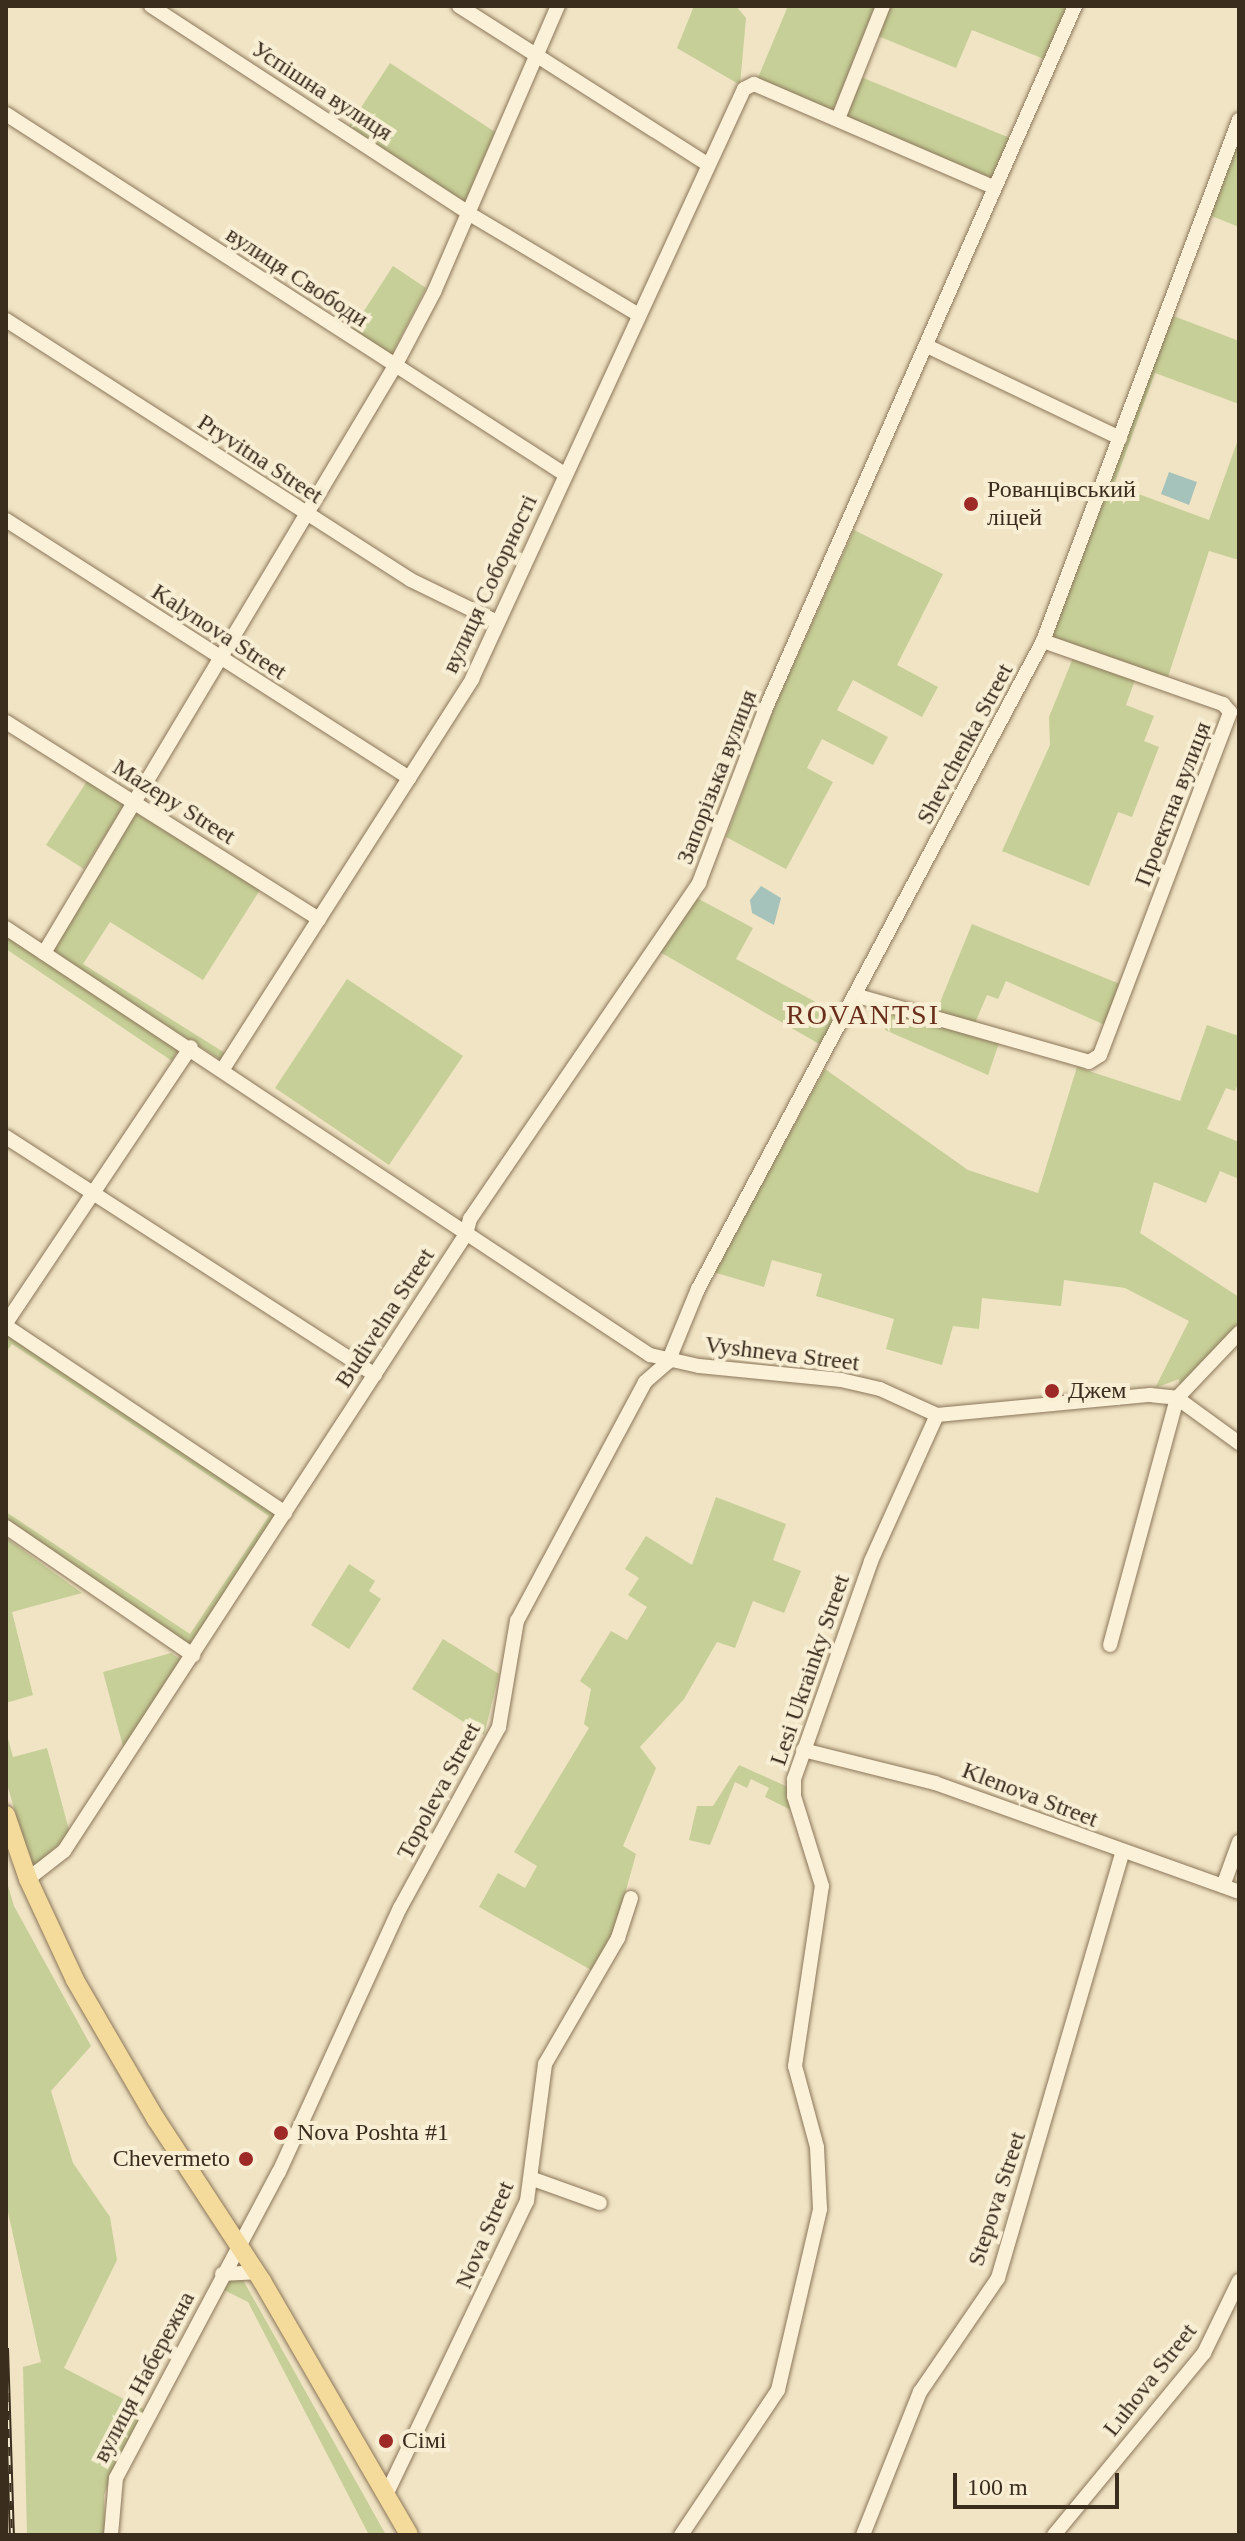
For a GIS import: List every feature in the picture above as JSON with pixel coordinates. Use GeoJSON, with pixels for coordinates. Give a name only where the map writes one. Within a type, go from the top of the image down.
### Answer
{"type":"FeatureCollection","features":[{"type":"Feature","properties":{"kind":"main road"},"geometry":{"type":"LineString","coordinates":[[6,1815],[28,1879],[82,1992],[255,2272],[409,2535]]}},
{"type":"Feature","properties":{"kind":"street","name":"Успішна вулиця"},"geometry":{"type":"LineString","coordinates":[[151,6],[468,213],[639,315]]}},
{"type":"Feature","properties":{"kind":"street"},"geometry":{"type":"LineString","coordinates":[[459,6],[707,164]]}},
{"type":"Feature","properties":{"kind":"street"},"geometry":{"type":"LineString","coordinates":[[44,953],[303,513],[395,366],[468,213],[558,6]]}},
{"type":"Feature","properties":{"kind":"street"},"geometry":{"type":"LineString","coordinates":[[883,6],[838,119],[995,188]]}},
{"type":"Feature","properties":{"kind":"street","name":"Запорізька вулиця"},"geometry":{"type":"LineString","coordinates":[[466,1234],[470,1219],[708,866],[765,710],[1075,6]]}},
{"type":"Feature","properties":{"kind":"street","name":"вулиця Соборності"},"geometry":{"type":"LineString","coordinates":[[223,1069],[472,679],[744,89],[754,84],[838,119]]}},
{"type":"Feature","properties":{"kind":"street","name":"вулиця Свободи"},"geometry":{"type":"LineString","coordinates":[[6,114],[566,475]]}},
{"type":"Feature","properties":{"kind":"street","name":"Shevchenka Street"},"geometry":{"type":"LineString","coordinates":[[668,1362],[698,1289],[858,996],[1043,641],[1239,120]]}},
{"type":"Feature","properties":{"kind":"street","name":"Pryvitna Street"},"geometry":{"type":"LineString","coordinates":[[6,320],[411,580],[497,622]]}},
{"type":"Feature","properties":{"kind":"street"},"geometry":{"type":"LineString","coordinates":[[927,346],[1120,438]]}},
{"type":"Feature","properties":{"kind":"street","name":"Kalynova Street"},"geometry":{"type":"LineString","coordinates":[[6,520],[217,658],[410,778]]}},
{"type":"Feature","properties":{"kind":"street","name":"Проектна вулиця"},"geometry":{"type":"LineString","coordinates":[[858,996],[1089,1062],[1100,1055],[1230,712],[1223,704],[1043,641]]}},
{"type":"Feature","properties":{"kind":"street","name":"Mazepy Street"},"geometry":{"type":"LineString","coordinates":[[6,722],[319,919]]}},
{"type":"Feature","properties":{"kind":"street","name":"Budivelna Street"},"geometry":{"type":"LineString","coordinates":[[6,928],[191,1047],[466,1234],[64,1851],[28,1879]]}},
{"type":"Feature","properties":{"kind":"street"},"geometry":{"type":"LineString","coordinates":[[191,1047],[6,1324],[285,1513]]}},
{"type":"Feature","properties":{"kind":"street"},"geometry":{"type":"LineString","coordinates":[[6,1137],[375,1375]]}},
{"type":"Feature","properties":{"kind":"street","name":"Vyshneva Street"},"geometry":{"type":"LineString","coordinates":[[466,1234],[668,1362],[841,1380],[880,1389],[937,1415],[1150,1395],[1177,1398]]}},
{"type":"Feature","properties":{"kind":"street"},"geometry":{"type":"LineString","coordinates":[[1110,1645],[1177,1398],[1239,1333]]}},
{"type":"Feature","properties":{"kind":"street","name":"Topoleva Street"},"geometry":{"type":"LineString","coordinates":[[236,2244],[328,2074],[400,1908],[499,1727],[517,1621],[645,1382],[668,1362]]}},
{"type":"Feature","properties":{"kind":"street"},"geometry":{"type":"LineString","coordinates":[[1177,1398],[1239,1443]]}},
{"type":"Feature","properties":{"kind":"street","name":"Lesi Ukrainky Street"},"geometry":{"type":"LineString","coordinates":[[681,2535],[778,2390],[820,2209],[817,2147],[795,2066],[823,1905],[794,1796],[803,1750],[871,1561],[937,1415]]}},
{"type":"Feature","properties":{"kind":"street"},"geometry":{"type":"LineString","coordinates":[[6,1527],[193,1655]]}},
{"type":"Feature","properties":{"kind":"street","name":"Klenova Street"},"geometry":{"type":"LineString","coordinates":[[803,1750],[935,1783],[1122,1854],[1239,1892]]}},
{"type":"Feature","properties":{"kind":"street"},"geometry":{"type":"LineString","coordinates":[[1223,1886],[1239,1842]]}},
{"type":"Feature","properties":{"kind":"street","name":"Stepova Street"},"geometry":{"type":"LineString","coordinates":[[863,2535],[920,2392],[998,2278],[1122,1854]]}},
{"type":"Feature","properties":{"kind":"street","name":"Nova Street"},"geometry":{"type":"LineString","coordinates":[[386,2495],[503,2254],[533,2179],[545,2064],[618,1938],[631,1898]]}},
{"type":"Feature","properties":{"kind":"street"},"geometry":{"type":"LineString","coordinates":[[533,2179],[600,2203]]}},
{"type":"Feature","properties":{"kind":"street","name":"вулиця Набережна"},"geometry":{"type":"LineString","coordinates":[[111,2535],[110,2498],[116,2478],[236,2244]]}},
{"type":"Feature","properties":{"kind":"street"},"geometry":{"type":"LineString","coordinates":[[222,2274],[255,2272]]}},
{"type":"Feature","properties":{"kind":"street","name":"Luhova Street"},"geometry":{"type":"LineString","coordinates":[[1054,2535],[1204,2353],[1239,2281]]}},
{"type":"Feature","properties":{"kind":"green space"},"geometry":{"type":"Polygon","coordinates":[[[694,6],[736,6],[746,18],[740,85],[677,48],[694,6]]]}},
{"type":"Feature","properties":{"kind":"green space"},"geometry":{"type":"Polygon","coordinates":[[[788,6],[877,6],[833,111],[757,80],[788,6]]]}},
{"type":"Feature","properties":{"kind":"green space"},"geometry":{"type":"Polygon","coordinates":[[[889,6],[1058,6],[1066,9],[1044,59],[972,30],[956,68],[878,36],[889,6]]]}},
{"type":"Feature","properties":{"kind":"green space"},"geometry":{"type":"Polygon","coordinates":[[[390,63],[495,132],[465,202],[349,126],[390,63]]]}},
{"type":"Feature","properties":{"kind":"green space"},"geometry":{"type":"Polygon","coordinates":[[[861,77],[1010,138],[991,181],[845,116],[861,77]]]}},
{"type":"Feature","properties":{"kind":"green space"},"geometry":{"type":"Polygon","coordinates":[[[1239,135],[1239,227],[1209,215],[1239,135]]]}},
{"type":"Feature","properties":{"kind":"green space"},"geometry":{"type":"Polygon","coordinates":[[[393,266],[426,288],[391,356],[351,331],[393,266]]]}},
{"type":"Feature","properties":{"kind":"green space"},"geometry":{"type":"Polygon","coordinates":[[[1171,315],[1239,341],[1239,404],[1155,373],[1114,485],[1209,520],[1239,437],[1239,560],[1209,551],[1167,680],[1051,637],[1171,315]]]}},
{"type":"Feature","properties":{"kind":"green space"},"geometry":{"type":"Polygon","coordinates":[[[854,530],[943,574],[897,665],[938,687],[922,717],[853,680],[837,710],[888,737],[873,765],[822,739],[807,768],[833,782],[786,869],[726,837],[772,712],[854,530]]]}},
{"type":"Feature","properties":{"kind":"green space"},"geometry":{"type":"Polygon","coordinates":[[[1073,658],[1135,680],[1126,705],[1154,716],[1144,741],[1159,747],[1132,817],[1118,812],[1089,886],[1002,851],[1050,745],[1049,717],[1073,658]]]}},
{"type":"Feature","properties":{"kind":"green space"},"geometry":{"type":"Polygon","coordinates":[[[87,781],[124,805],[84,869],[46,845],[87,781]]]}},
{"type":"Feature","properties":{"kind":"green space"},"geometry":{"type":"Polygon","coordinates":[[[133,811],[260,890],[203,980],[110,922],[83,964],[225,1053],[221,1060],[51,952],[133,811]]]}},
{"type":"Feature","properties":{"kind":"green space"},"geometry":{"type":"Polygon","coordinates":[[[697,898],[753,928],[736,959],[838,1014],[821,1045],[660,952],[697,898]]]}},
{"type":"Feature","properties":{"kind":"green space"},"geometry":{"type":"Polygon","coordinates":[[[972,924],[1120,984],[1105,1025],[1006,981],[998,999],[987,995],[975,1023],[936,1012],[972,924]]]}},
{"type":"Feature","properties":{"kind":"green space"},"geometry":{"type":"Polygon","coordinates":[[[6,935],[179,1049],[172,1061],[6,949],[6,935]]]}},
{"type":"Feature","properties":{"kind":"green space"},"geometry":{"type":"Polygon","coordinates":[[[347,979],[463,1056],[389,1165],[275,1088],[347,979]]]}},
{"type":"Feature","properties":{"kind":"green space"},"geometry":{"type":"Polygon","coordinates":[[[891,1012],[999,1043],[988,1075],[885,1030],[891,1012]]]}},
{"type":"Feature","properties":{"kind":"green space"},"geometry":{"type":"Polygon","coordinates":[[[1207,1025],[1239,1036],[1239,1082],[1235,1091],[1226,1088],[1207,1129],[1239,1142],[1239,1179],[1220,1171],[1206,1203],[1154,1182],[1140,1233],[1239,1297],[1239,1323],[1180,1385],[1179,1379],[1155,1388],[1189,1321],[1125,1288],[1064,1280],[1061,1306],[982,1298],[979,1329],[953,1326],[942,1365],[886,1349],[894,1319],[816,1296],[822,1274],[772,1260],[764,1287],[713,1272],[825,1069],[968,1170],[1038,1193],[1077,1067],[1180,1101],[1207,1025]]]}},
{"type":"Feature","properties":{"kind":"green space"},"geometry":{"type":"Polygon","coordinates":[[[6,1331],[279,1514],[192,1647],[6,1521],[6,1512],[190,1634],[269,1516],[12,1344],[6,1352],[6,1331]]]}},
{"type":"Feature","properties":{"kind":"green space"},"geometry":{"type":"Polygon","coordinates":[[[716,1497],[786,1524],[773,1560],[801,1571],[784,1613],[753,1601],[735,1648],[717,1642],[684,1699],[640,1747],[656,1768],[623,1846],[636,1854],[613,1937],[593,1971],[479,1907],[498,1873],[525,1888],[537,1866],[514,1852],[589,1728],[584,1724],[591,1689],[580,1681],[611,1631],[627,1640],[647,1607],[628,1595],[639,1578],[625,1569],[646,1536],[692,1565],[716,1497]]]}},
{"type":"Feature","properties":{"kind":"green space"},"geometry":{"type":"Polygon","coordinates":[[[6,1538],[82,1593],[12,1612],[33,1695],[6,1703],[6,1538]]]}},
{"type":"Feature","properties":{"kind":"green space"},"geometry":{"type":"Polygon","coordinates":[[[349,1564],[375,1581],[369,1591],[381,1599],[349,1649],[311,1625],[349,1564]]]}},
{"type":"Feature","properties":{"kind":"green space"},"geometry":{"type":"Polygon","coordinates":[[[443,1639],[499,1674],[484,1735],[412,1689],[443,1639]]]}},
{"type":"Feature","properties":{"kind":"green space"},"geometry":{"type":"Polygon","coordinates":[[[171,1653],[183,1661],[124,1750],[103,1672],[171,1653]]]}},
{"type":"Feature","properties":{"kind":"green space"},"geometry":{"type":"Polygon","coordinates":[[[6,1731],[13,1757],[47,1748],[70,1834],[32,1869],[6,1781],[6,1731]]]}},
{"type":"Feature","properties":{"kind":"green space"},"geometry":{"type":"Polygon","coordinates":[[[739,1765],[788,1787],[793,1811],[765,1797],[769,1788],[751,1779],[747,1788],[735,1782],[710,1845],[689,1840],[697,1806],[713,1806],[739,1765]]]}},
{"type":"Feature","properties":{"kind":"green space"},"geometry":{"type":"Polygon","coordinates":[[[6,1879],[14,1906],[91,2046],[51,2091],[73,2163],[110,2217],[117,2260],[64,2368],[147,2411],[111,2476],[104,2495],[105,2535],[27,2535],[23,2367],[41,2362],[6,2203],[6,1879]]]}},
{"type":"Feature","properties":{"kind":"green space"},"geometry":{"type":"Polygon","coordinates":[[[230,2278],[243,2280],[386,2535],[369,2535],[248,2302],[220,2288],[230,2278]]]}},
{"type":"Feature","properties":{"kind":"water"},"geometry":{"type":"Polygon","coordinates":[[[1169,472],[1197,482],[1189,505],[1161,494],[1169,472]]]}},
{"type":"Feature","properties":{"kind":"water"},"geometry":{"type":"Polygon","coordinates":[[[761,886],[781,898],[774,925],[752,913],[750,900],[761,886]]]}},
{"type":"Feature","properties":{"kind":"railway"},"geometry":{"type":"LineString","coordinates":[[6,2348],[12,2535]]}},
{"type":"Feature","properties":{"kind":"place","name":"Рованцівський ліцей"},"geometry":{"type":"Point","coordinates":[971,504]}},
{"type":"Feature","properties":{"kind":"place","name":"Джем"},"geometry":{"type":"Point","coordinates":[1052,1391]}},
{"type":"Feature","properties":{"kind":"place","name":"Nova Poshta #1"},"geometry":{"type":"Point","coordinates":[281,2133]}},
{"type":"Feature","properties":{"kind":"place","name":"Chevermeto"},"geometry":{"type":"Point","coordinates":[246,2159]}},
{"type":"Feature","properties":{"kind":"place","name":"Сімі"},"geometry":{"type":"Point","coordinates":[386,2441]}},
{"type":"Feature","properties":{"kind":"district","name":"ROVANTSI"},"geometry":{"type":"Point","coordinates":[863,1015]}}]}
